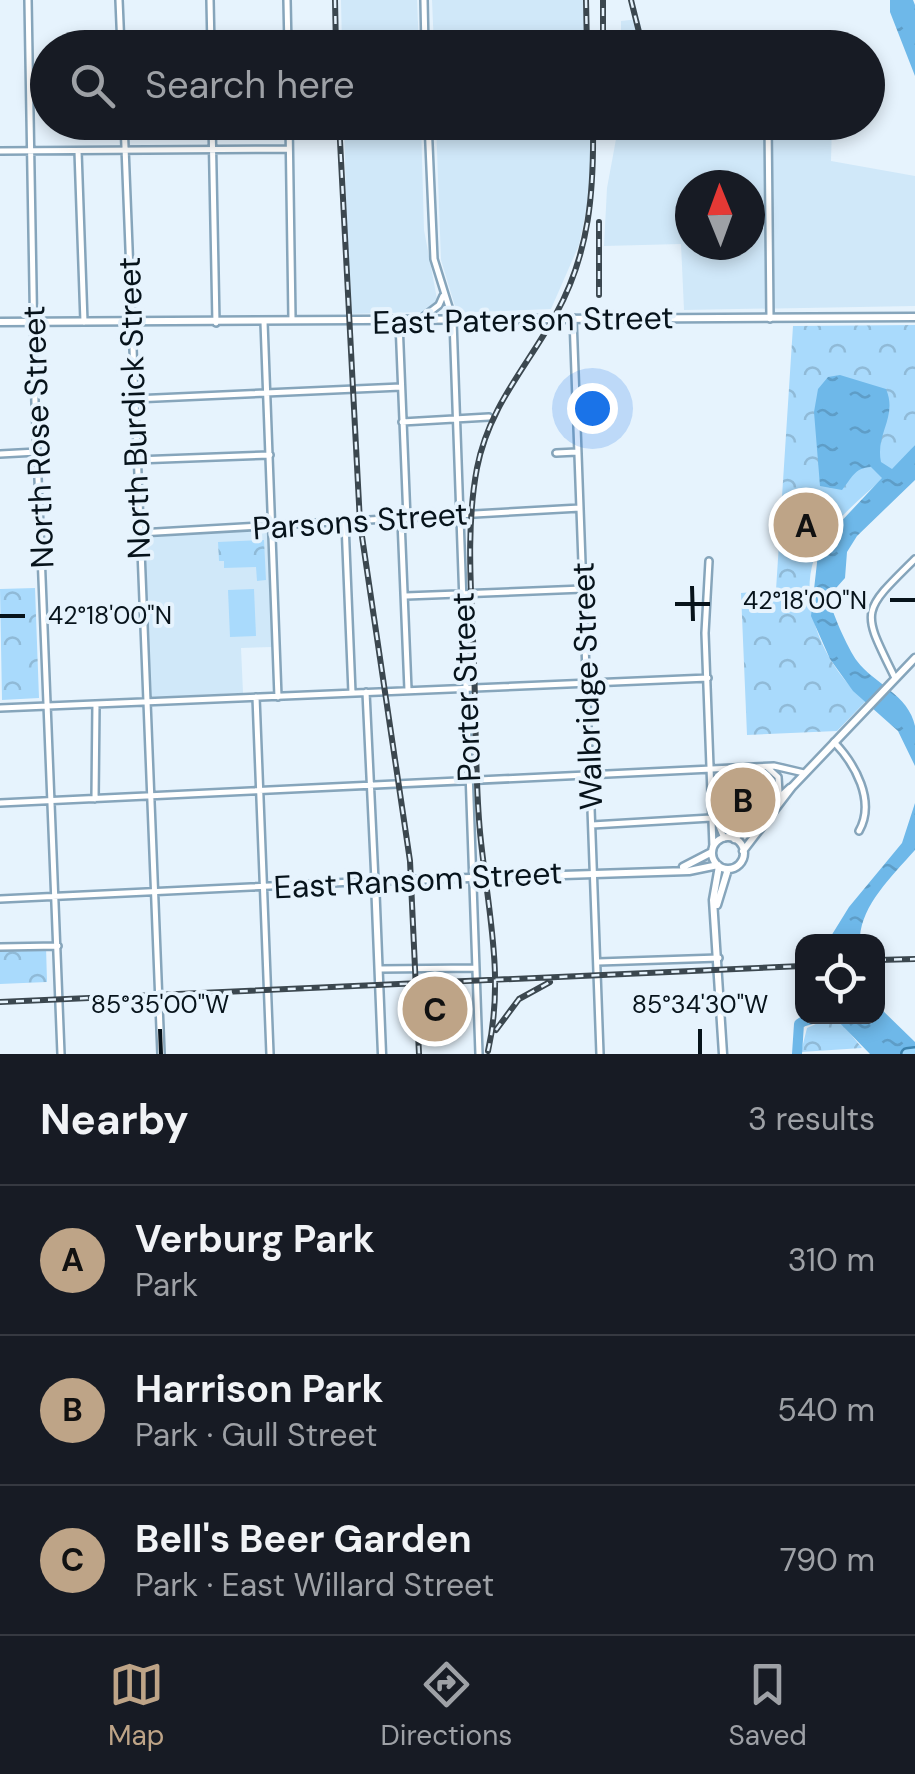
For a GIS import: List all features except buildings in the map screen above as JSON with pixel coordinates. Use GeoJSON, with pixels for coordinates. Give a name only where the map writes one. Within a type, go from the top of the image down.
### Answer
{"type":"FeatureCollection","features":[{"type":"Feature","properties":{"kind":"main road"},"geometry":{"type":"LineString","coordinates":[[907,1054],[915,1053]]}},
{"type":"Feature","properties":{"kind":"street","name":"North Rose Street"},"geometry":{"type":"LineString","coordinates":[[28,0],[37,452],[62,1054]]}},
{"type":"Feature","properties":{"kind":"street"},"geometry":{"type":"LineString","coordinates":[[119,0],[120,30]]}},
{"type":"Feature","properties":{"kind":"street"},"geometry":{"type":"LineString","coordinates":[[210,0],[211,30]]}},
{"type":"Feature","properties":{"kind":"street"},"geometry":{"type":"LineString","coordinates":[[287,0],[288,30]]}},
{"type":"Feature","properties":{"kind":"street"},"geometry":{"type":"LineString","coordinates":[[424,0],[425,30]]}},
{"type":"Feature","properties":{"kind":"street","name":"North Burdick Street"},"geometry":{"type":"LineString","coordinates":[[125,140],[161,1054]]}},
{"type":"Feature","properties":{"kind":"street"},"geometry":{"type":"LineString","coordinates":[[212,140],[216,323]]}},
{"type":"Feature","properties":{"kind":"street"},"geometry":{"type":"LineString","coordinates":[[289,140],[292,322]]}},
{"type":"Feature","properties":{"kind":"street"},"geometry":{"type":"LineString","coordinates":[[429,140],[434,259],[453,320]]}},
{"type":"Feature","properties":{"kind":"street"},"geometry":{"type":"LineString","coordinates":[[768,140],[770,319]]}},
{"type":"Feature","properties":{"kind":"street"},"geometry":{"type":"LineString","coordinates":[[0,151],[289,149]]}},
{"type":"Feature","properties":{"kind":"street"},"geometry":{"type":"LineString","coordinates":[[78,151],[84,322]]}},
{"type":"Feature","properties":{"kind":"street"},"geometry":{"type":"LineString","coordinates":[[412,322],[429,315],[443,296]]}},
{"type":"Feature","properties":{"kind":"street","name":"East Paterson Street"},"geometry":{"type":"LineString","coordinates":[[0,322],[912,316]]}},
{"type":"Feature","properties":{"kind":"street","name":"Walbridge Street"},"geometry":{"type":"LineString","coordinates":[[572,318],[600,1054]]}},
{"type":"Feature","properties":{"kind":"street","name":"Porter Street"},"geometry":{"type":"LineString","coordinates":[[453,320],[480,1054]]}},
{"type":"Feature","properties":{"kind":"street"},"geometry":{"type":"LineString","coordinates":[[264,322],[278,697]]}},
{"type":"Feature","properties":{"kind":"street"},"geometry":{"type":"LineString","coordinates":[[399,322],[408,690]]}},
{"type":"Feature","properties":{"kind":"street"},"geometry":{"type":"LineString","coordinates":[[134,400],[401,387]]}},
{"type":"Feature","properties":{"kind":"street"},"geometry":{"type":"LineString","coordinates":[[402,422],[489,416]]}},
{"type":"Feature","properties":{"kind":"street"},"geometry":{"type":"LineString","coordinates":[[0,454],[37,452]]}},
{"type":"Feature","properties":{"kind":"street"},"geometry":{"type":"LineString","coordinates":[[556,453],[578,452]]}},
{"type":"Feature","properties":{"kind":"street"},"geometry":{"type":"LineString","coordinates":[[136,460],[270,455]]}},
{"type":"Feature","properties":{"kind":"street","name":"Parsons Street"},"geometry":{"type":"LineString","coordinates":[[140,533],[580,508]]}},
{"type":"Feature","properties":{"kind":"street"},"geometry":{"type":"LineString","coordinates":[[345,524],[352,693]]}},
{"type":"Feature","properties":{"kind":"street"},"geometry":{"type":"LineString","coordinates":[[894,679],[870,626],[870,612],[878,597],[915,560]]}},
{"type":"Feature","properties":{"kind":"street"},"geometry":{"type":"LineString","coordinates":[[709,561],[711,818],[712,850],[722,867],[714,900],[723,1054]]}},
{"type":"Feature","properties":{"kind":"street"},"geometry":{"type":"LineString","coordinates":[[406,596],[584,589]]}},
{"type":"Feature","properties":{"kind":"street"},"geometry":{"type":"LineString","coordinates":[[722,867],[741,861],[743,851],[792,787],[913,662]]}},
{"type":"Feature","properties":{"kind":"street"},"geometry":{"type":"LineString","coordinates":[[0,708],[708,678]]}},
{"type":"Feature","properties":{"kind":"street"},"geometry":{"type":"LineString","coordinates":[[366,692],[382,1054]]}},
{"type":"Feature","properties":{"kind":"street"},"geometry":{"type":"LineString","coordinates":[[256,697],[270,1054]]}},
{"type":"Feature","properties":{"kind":"street"},"geometry":{"type":"LineString","coordinates":[[96,704],[96,799]]}},
{"type":"Feature","properties":{"kind":"street"},"geometry":{"type":"LineString","coordinates":[[834,742],[863,790],[866,812],[858,831]]}},
{"type":"Feature","properties":{"kind":"street"},"geometry":{"type":"LineString","coordinates":[[768,768],[780,781],[779,794]]}},
{"type":"Feature","properties":{"kind":"street"},"geometry":{"type":"LineString","coordinates":[[0,804],[768,768],[805,773]]}},
{"type":"Feature","properties":{"kind":"street"},"geometry":{"type":"LineString","coordinates":[[712,850],[724,838],[734,838],[779,794],[792,787]]}},
{"type":"Feature","properties":{"kind":"street"},"geometry":{"type":"LineString","coordinates":[[712,810],[724,838]]}},
{"type":"Feature","properties":{"kind":"street"},"geometry":{"type":"LineString","coordinates":[[592,824],[711,818]]}},
{"type":"Feature","properties":{"kind":"street"},"geometry":{"type":"LineString","coordinates":[[734,838],[743,851]]}},
{"type":"Feature","properties":{"kind":"street","name":"East Ransom Street"},"geometry":{"type":"LineString","coordinates":[[682,868],[712,850]]}},
{"type":"Feature","properties":{"kind":"street","name":"East Ransom Street"},"geometry":{"type":"LineString","coordinates":[[0,899],[722,867]]}},
{"type":"Feature","properties":{"kind":"street"},"geometry":{"type":"LineString","coordinates":[[0,947],[58,946]]}},
{"type":"Feature","properties":{"kind":"street"},"geometry":{"type":"LineString","coordinates":[[598,962],[719,958]]}},
{"type":"Feature","properties":{"kind":"street"},"geometry":{"type":"LineString","coordinates":[[380,970],[477,968]]}},
{"type":"Feature","properties":{"kind":"shaded area"},"geometry":{"type":"Polygon","coordinates":[[[341,0],[417,0],[418,30],[342,30],[341,0]]]}},
{"type":"Feature","properties":{"kind":"shaded area"},"geometry":{"type":"Polygon","coordinates":[[[432,0],[584,0],[585,30],[433,30],[432,0]]]}},
{"type":"Feature","properties":{"kind":"shaded area"},"geometry":{"type":"Polygon","coordinates":[[[639,19],[642,30],[621,30],[621,21],[639,19]]]}},
{"type":"Feature","properties":{"kind":"shaded area"},"geometry":{"type":"Polygon","coordinates":[[[344,140],[421,140],[424,230],[437,299],[426,312],[349,314],[344,140]]]}},
{"type":"Feature","properties":{"kind":"shaded area"},"geometry":{"type":"Polygon","coordinates":[[[437,140],[590,140],[591,188],[579,245],[551,309],[457,313],[441,260],[437,140]]]}},
{"type":"Feature","properties":{"kind":"shaded area"},"geometry":{"type":"Polygon","coordinates":[[[616,140],[832,140],[831,161],[915,176],[915,306],[684,310],[682,260],[765,260],[765,170],[675,170],[675,244],[604,246],[607,188],[616,140]]]}},
{"type":"Feature","properties":{"kind":"shaded area"},"geometry":{"type":"Polygon","coordinates":[[[267,530],[272,647],[241,648],[243,693],[151,697],[144,536],[267,530]]]}},
{"type":"Feature","properties":{"kind":"green space"},"geometry":{"type":"Polygon","coordinates":[[[915,325],[915,445],[827,534],[810,577],[810,600],[823,646],[835,667],[866,701],[837,731],[747,735],[741,593],[776,590],[793,326],[915,325]]]}},
{"type":"Feature","properties":{"kind":"green space"},"geometry":{"type":"Polygon","coordinates":[[[264,540],[266,580],[257,581],[256,567],[224,568],[224,561],[219,561],[218,542],[264,540]]]}},
{"type":"Feature","properties":{"kind":"green space"},"geometry":{"type":"Polygon","coordinates":[[[35,588],[39,698],[2,700],[0,589],[35,588]]]}},
{"type":"Feature","properties":{"kind":"green space"},"geometry":{"type":"Polygon","coordinates":[[[254,589],[256,636],[230,637],[228,590],[254,589]]]}},
{"type":"Feature","properties":{"kind":"green space"},"geometry":{"type":"Polygon","coordinates":[[[769,772],[776,778],[775,793],[738,830],[721,829],[716,810],[716,775],[769,772]]]}},
{"type":"Feature","properties":{"kind":"green space"},"geometry":{"type":"Polygon","coordinates":[[[46,946],[47,982],[0,984],[0,947],[46,946]]]}},
{"type":"Feature","properties":{"kind":"green space"},"geometry":{"type":"Polygon","coordinates":[[[439,989],[440,1002],[445,1002],[446,1016],[453,1016],[454,1028],[423,1032],[423,990],[439,989]]]}},
{"type":"Feature","properties":{"kind":"green space"},"geometry":{"type":"Polygon","coordinates":[[[842,1024],[862,1048],[801,1052],[807,1028],[842,1024]]]}},
{"type":"Feature","properties":{"kind":"water"},"geometry":{"type":"Polygon","coordinates":[[[890,0],[913,0],[915,5],[915,76],[890,12],[890,0]]]}},
{"type":"Feature","properties":{"kind":"water"},"geometry":{"type":"Polygon","coordinates":[[[840,375],[886,389],[889,408],[881,462],[892,469],[915,445],[915,480],[857,536],[847,552],[845,578],[829,596],[857,661],[911,715],[915,726],[915,766],[898,731],[853,691],[830,659],[811,616],[819,545],[882,478],[871,467],[857,472],[842,490],[820,486],[814,412],[818,389],[828,377],[840,375]]]}},
{"type":"Feature","properties":{"kind":"water"},"geometry":{"type":"Polygon","coordinates":[[[915,803],[915,850],[872,903],[860,934],[832,934],[849,907],[902,843],[915,803]]]}},
{"type":"Feature","properties":{"kind":"water"},"geometry":{"type":"Polygon","coordinates":[[[885,1013],[915,1042],[915,1054],[870,1054],[841,1024],[885,1024],[885,1013]]]}},
{"type":"Feature","properties":{"kind":"waterway"},"geometry":{"type":"LineString","coordinates":[[797,1054],[799,1024]]}},
{"type":"Feature","properties":{"kind":"railway"},"geometry":{"type":"LineString","coordinates":[[335,0],[336,30]]}},
{"type":"Feature","properties":{"kind":"railway"},"geometry":{"type":"LineString","coordinates":[[586,0],[587,30]]}},
{"type":"Feature","properties":{"kind":"railway"},"geometry":{"type":"LineString","coordinates":[[603,0],[603,30]]}},
{"type":"Feature","properties":{"kind":"railway"},"geometry":{"type":"LineString","coordinates":[[631,0],[638,30]]}},
{"type":"Feature","properties":{"kind":"railway"},"geometry":{"type":"LineString","coordinates":[[340,140],[360,523],[410,861],[419,1054]]}},
{"type":"Feature","properties":{"kind":"railway"},"geometry":{"type":"LineString","coordinates":[[488,1051],[495,969],[477,790],[470,566],[473,492],[490,425],[556,314],[576,268],[588,221],[593,140]]}},
{"type":"Feature","properties":{"kind":"railway"},"geometry":{"type":"LineString","coordinates":[[599,222],[599,295]]}},
{"type":"Feature","properties":{"kind":"railway"},"geometry":{"type":"LineString","coordinates":[[885,960],[915,959]]}},
{"type":"Feature","properties":{"kind":"railway"},"geometry":{"type":"LineString","coordinates":[[0,1002],[795,966]]}},
{"type":"Feature","properties":{"kind":"railway"},"geometry":{"type":"LineString","coordinates":[[496,1030],[519,999],[550,982]]}},
{"type":"Feature","properties":{"kind":"place","name":"Verburg Park"},"geometry":{"type":"Point","coordinates":[806,525]}},
{"type":"Feature","properties":{"kind":"place","name":"Harrison Park"},"geometry":{"type":"Point","coordinates":[743,800]}},
{"type":"Feature","properties":{"kind":"place","name":"Bell's Beer Garden"},"geometry":{"type":"Point","coordinates":[435,1009]}}]}
